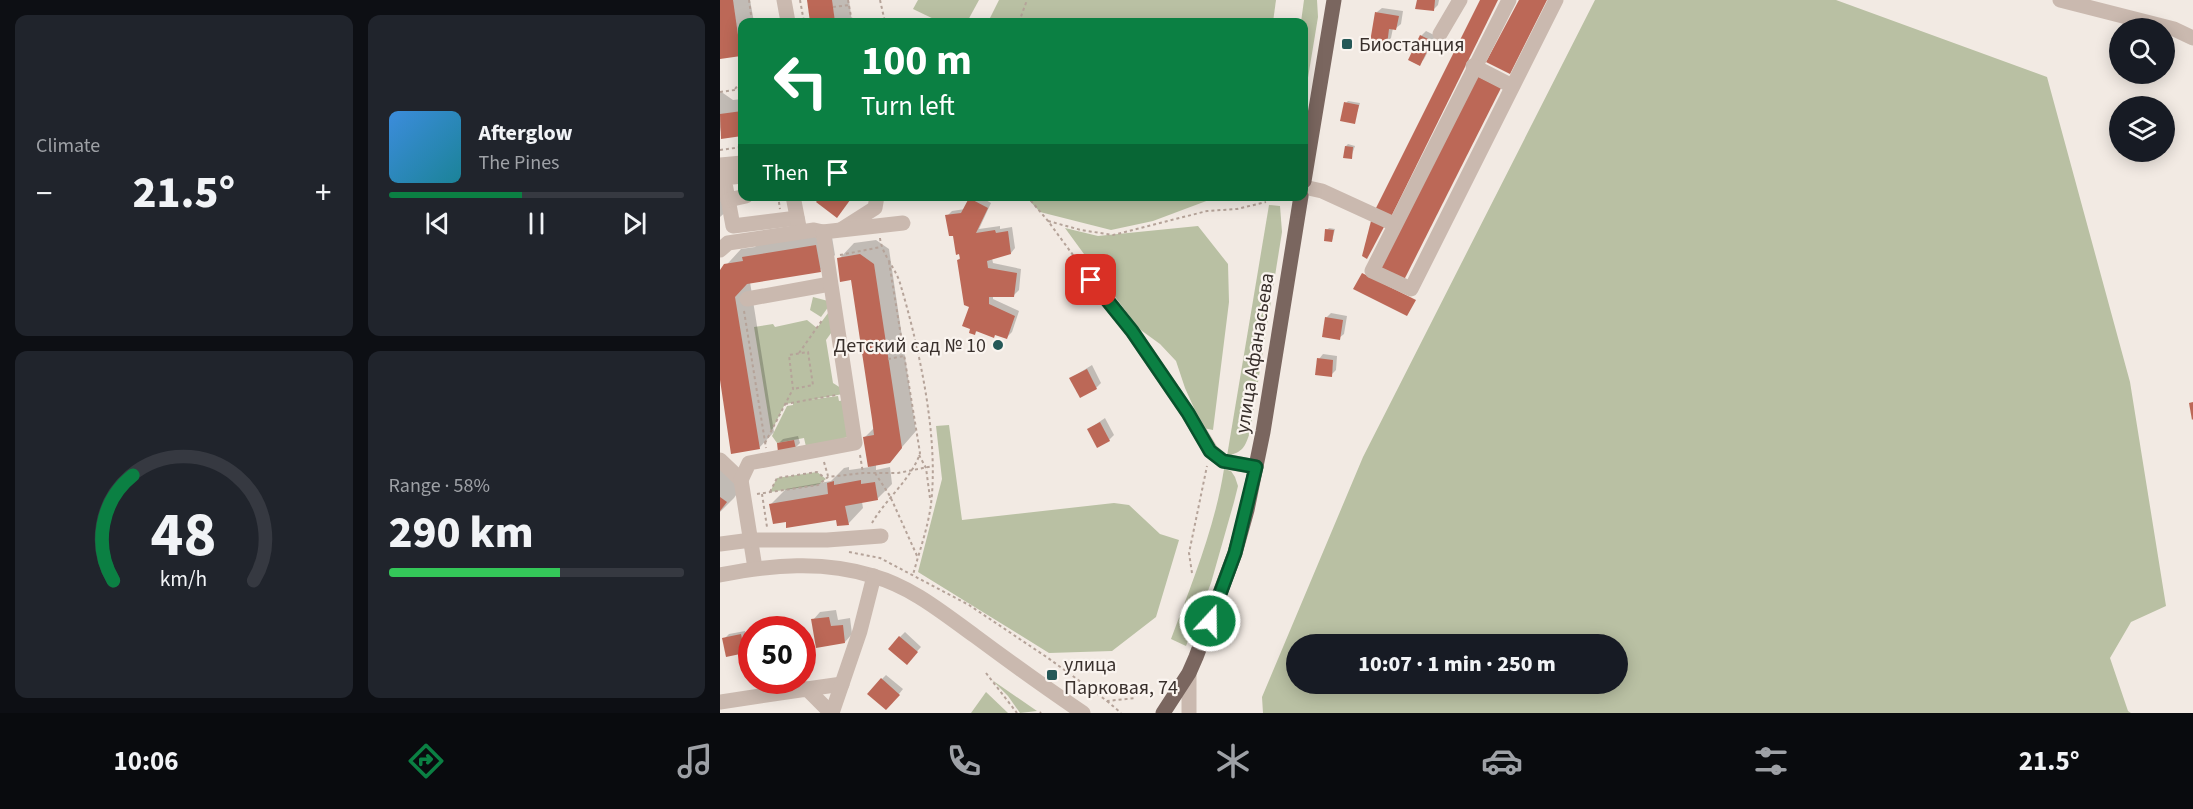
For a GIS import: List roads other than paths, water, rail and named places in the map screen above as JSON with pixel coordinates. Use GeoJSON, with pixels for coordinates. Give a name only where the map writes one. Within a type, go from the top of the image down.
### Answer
{"type":"FeatureCollection","features":[{"type":"Feature","properties":{"kind":"main road"},"geometry":{"type":"LineString","coordinates":[[1308,158],[1334,0]]}},
{"type":"Feature","properties":{"kind":"main road","name":"улица Афанасьева"},"geometry":{"type":"LineString","coordinates":[[1163,713],[1189,673],[1235,553],[1256,467],[1300,201]]}},
{"type":"Feature","properties":{"kind":"street"},"geometry":{"type":"LineString","coordinates":[[784,0],[787,18]]}},
{"type":"Feature","properties":{"kind":"street"},"geometry":{"type":"LineString","coordinates":[[1440,34],[1460,0]]}},
{"type":"Feature","properties":{"kind":"street"},"geometry":{"type":"LineString","coordinates":[[1509,0],[1473,66],[1372,271],[1411,289],[1557,0]]}},
{"type":"Feature","properties":{"kind":"street"},"geometry":{"type":"LineString","coordinates":[[2060,0],[2166,27],[2193,38]]}},
{"type":"Feature","properties":{"kind":"street"},"geometry":{"type":"LineString","coordinates":[[1473,66],[1512,86]]}},
{"type":"Feature","properties":{"kind":"street"},"geometry":{"type":"LineString","coordinates":[[720,165],[738,163]]}},
{"type":"Feature","properties":{"kind":"street"},"geometry":{"type":"LineString","coordinates":[[738,176],[724,178],[733,226],[798,226],[823,232],[903,223]]}},
{"type":"Feature","properties":{"kind":"street"},"geometry":{"type":"LineString","coordinates":[[1308,188],[1322,192],[1394,224]]}},
{"type":"Feature","properties":{"kind":"street"},"geometry":{"type":"LineString","coordinates":[[728,200],[738,198]]}},
{"type":"Feature","properties":{"kind":"street"},"geometry":{"type":"LineString","coordinates":[[794,201],[798,226]]}},
{"type":"Feature","properties":{"kind":"street"},"geometry":{"type":"LineString","coordinates":[[842,230],[875,208],[877,201]]}},
{"type":"Feature","properties":{"kind":"street"},"geometry":{"type":"LineString","coordinates":[[720,250],[728,243],[798,226]]}},
{"type":"Feature","properties":{"kind":"street"},"geometry":{"type":"LineString","coordinates":[[755,568],[741,480],[749,463],[855,443],[823,232]]}},
{"type":"Feature","properties":{"kind":"street"},"geometry":{"type":"LineString","coordinates":[[1091,280],[1132,331],[1188,413],[1210,451],[1223,461],[1256,467]]}},
{"type":"Feature","properties":{"kind":"street"},"geometry":{"type":"LineString","coordinates":[[747,299],[831,284]]}},
{"type":"Feature","properties":{"kind":"street"},"geometry":{"type":"LineString","coordinates":[[720,460],[741,480]]}},
{"type":"Feature","properties":{"kind":"street"},"geometry":{"type":"LineString","coordinates":[[720,544],[768,539],[827,540],[874,533]]}},
{"type":"Feature","properties":{"kind":"street"},"geometry":{"type":"LineString","coordinates":[[720,575],[755,568],[809,564],[874,576],[916,594],[1083,713]]}},
{"type":"Feature","properties":{"kind":"street"},"geometry":{"type":"LineString","coordinates":[[812,694],[832,713],[860,631],[874,576]]}},
{"type":"Feature","properties":{"kind":"street"},"geometry":{"type":"LineString","coordinates":[[1189,673],[1189,713]]}},
{"type":"Feature","properties":{"kind":"street"},"geometry":{"type":"LineString","coordinates":[[816,688],[842,684]]}},
{"type":"Feature","properties":{"kind":"street"},"geometry":{"type":"LineString","coordinates":[[727,705],[782,694]]}},
{"type":"Feature","properties":{"kind":"place","name":"Биостанция"},"geometry":{"type":"Point","coordinates":[1347,44]}},
{"type":"Feature","properties":{"kind":"place","name":"Детский сад № 10"},"geometry":{"type":"Point","coordinates":[998,345]}},
{"type":"Feature","properties":{"kind":"place","name":"улица Парковая, 74"},"geometry":{"type":"Point","coordinates":[1052,675]}}]}
